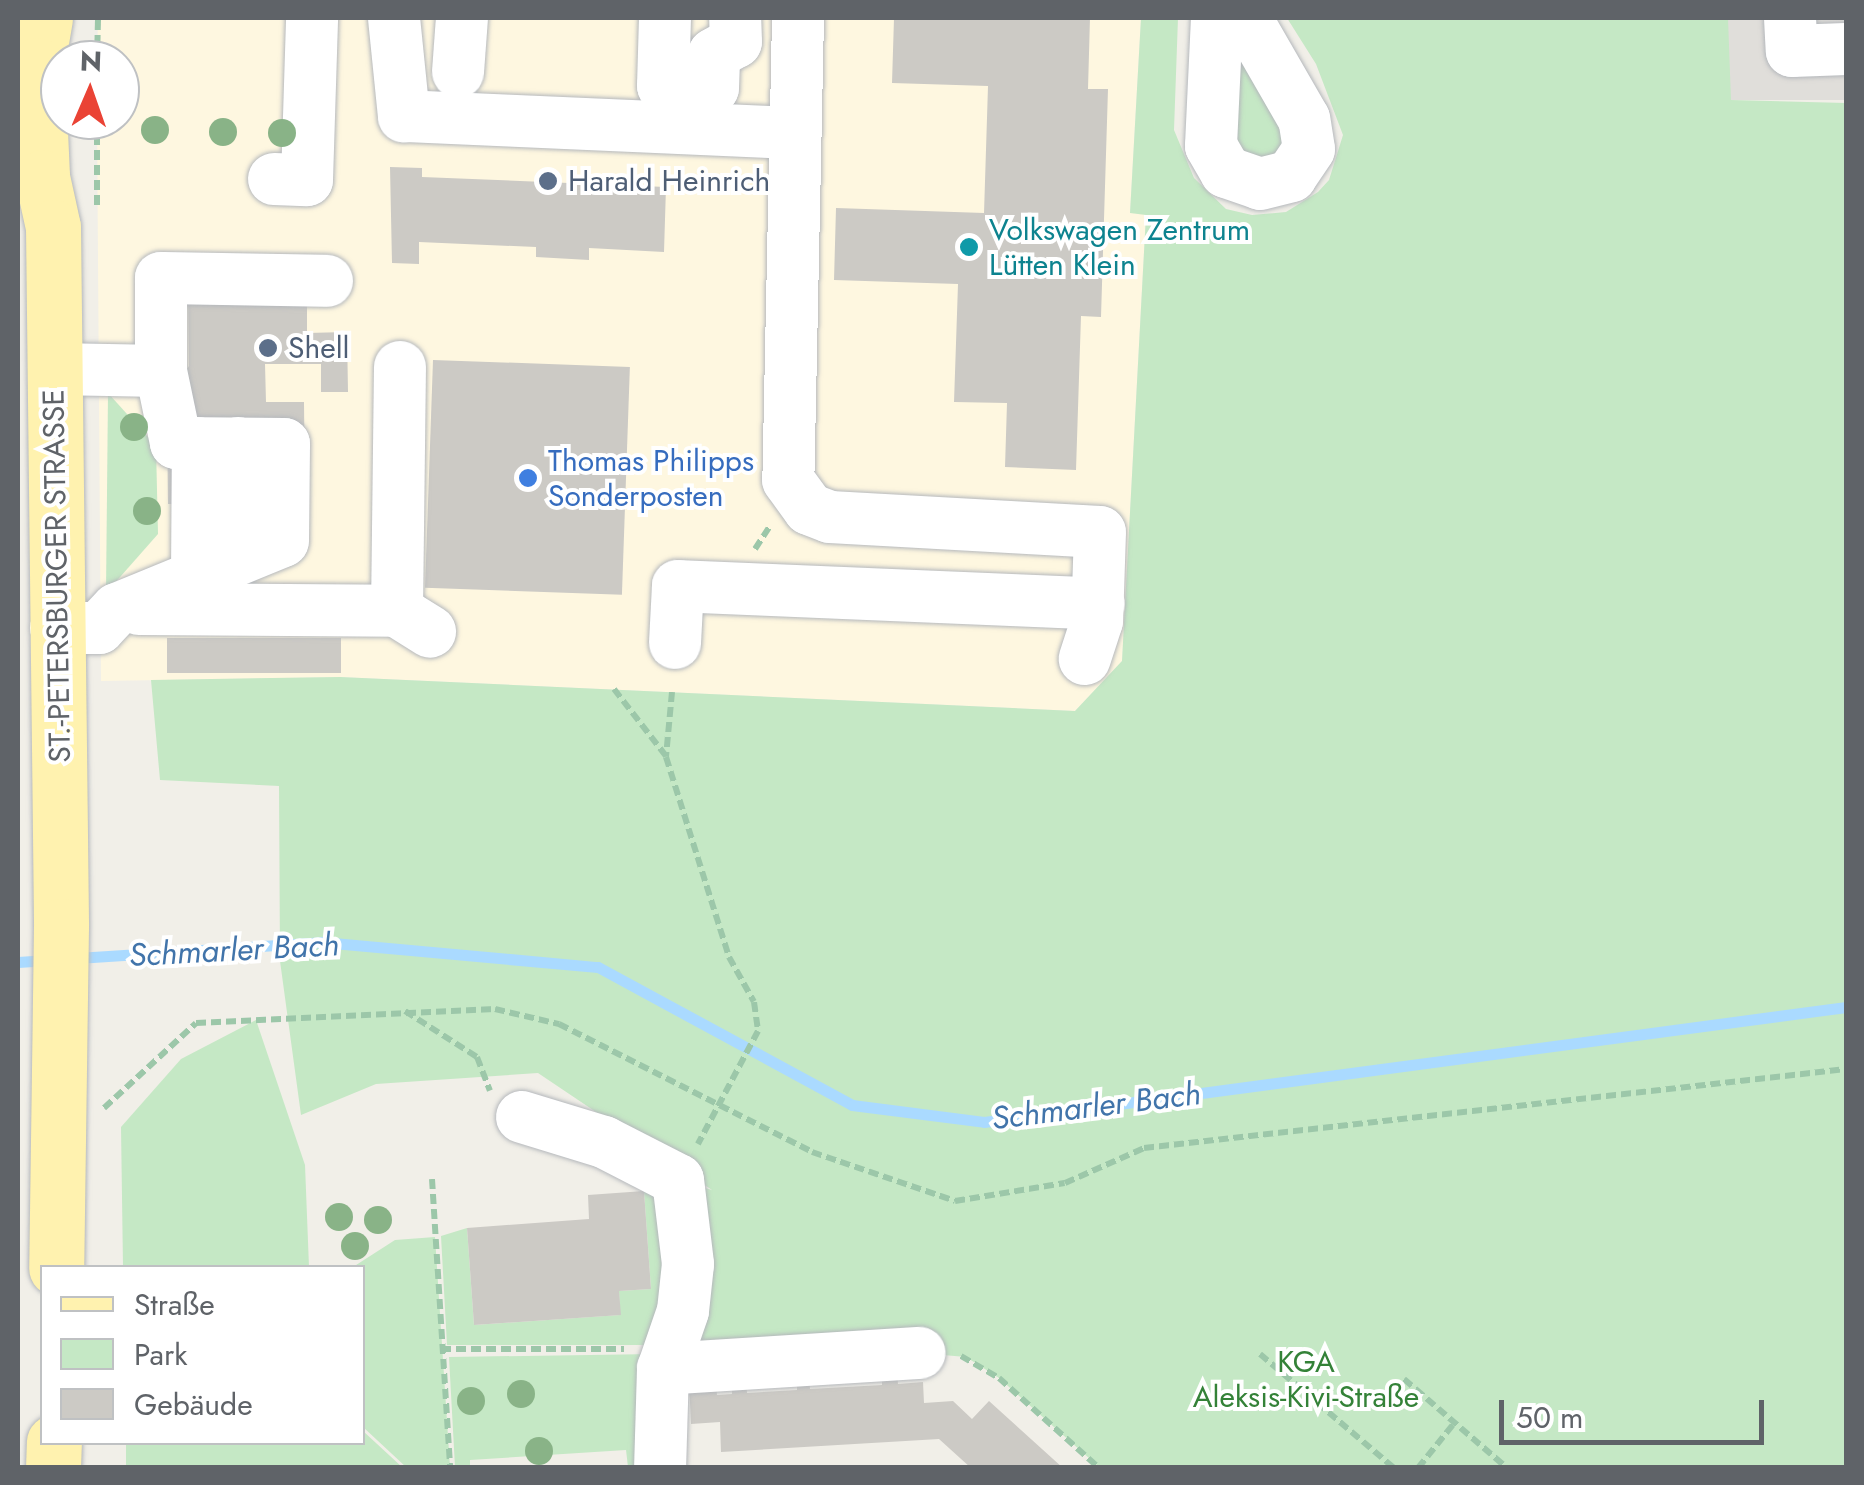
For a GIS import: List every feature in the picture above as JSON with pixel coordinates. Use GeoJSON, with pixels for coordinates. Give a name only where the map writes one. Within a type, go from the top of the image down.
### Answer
{"type":"FeatureCollection","features":[{"type":"Feature","properties":{"kind":"main road","name":"ST.-PETERSBURGER STRASSE"},"geometry":{"type":"LineString","coordinates":[[45,18],[38,45],[38,132],[81,370],[43,639],[61,952],[56,1265]]}},
{"type":"Feature","properties":{"kind":"main road","name":"ST.-PETERSBURGER STRASSE"},"geometry":{"type":"LineString","coordinates":[[54,227],[69,178],[70,140]]}},
{"type":"Feature","properties":{"kind":"street"},"geometry":{"type":"LineString","coordinates":[[274,179],[307,180],[294,93],[312,18]]}},
{"type":"Feature","properties":{"kind":"street"},"geometry":{"type":"LineString","coordinates":[[394,18],[404,116],[802,135]]}},
{"type":"Feature","properties":{"kind":"street"},"geometry":{"type":"LineString","coordinates":[[458,72],[462,18]]}},
{"type":"Feature","properties":{"kind":"street"},"geometry":{"type":"LineString","coordinates":[[665,18],[663,86],[713,88],[714,54],[736,42],[736,18]]}},
{"type":"Feature","properties":{"kind":"street"},"geometry":{"type":"LineString","coordinates":[[798,18],[802,135],[785,465],[796,495],[830,517],[1100,532],[1099,604],[1084,660]]}},
{"type":"Feature","properties":{"kind":"street"},"geometry":{"type":"LineString","coordinates":[[1218,18],[1211,146],[1226,172],[1260,184],[1291,176],[1309,149],[1304,120],[1246,18]]}},
{"type":"Feature","properties":{"kind":"street"},"geometry":{"type":"LineString","coordinates":[[1790,18],[1792,50],[1846,49]]}},
{"type":"Feature","properties":{"kind":"street"},"geometry":{"type":"LineString","coordinates":[[43,639],[98,628],[117,609],[283,542],[284,444],[176,443],[161,371],[161,278],[326,281]]}},
{"type":"Feature","properties":{"kind":"street"},"geometry":{"type":"LineString","coordinates":[[117,609],[414,621],[400,367]]}},
{"type":"Feature","properties":{"kind":"street"},"geometry":{"type":"LineString","coordinates":[[81,370],[161,371]]}},
{"type":"Feature","properties":{"kind":"street"},"geometry":{"type":"LineString","coordinates":[[217,568],[218,443]]}},
{"type":"Feature","properties":{"kind":"street"},"geometry":{"type":"LineString","coordinates":[[674,668],[678,586],[1099,604]]}},
{"type":"Feature","properties":{"kind":"street"},"geometry":{"type":"LineString","coordinates":[[507,1111],[604,1142],[678,1180],[688,1264],[667,1360],[660,1468]]}},
{"type":"Feature","properties":{"kind":"street"},"geometry":{"type":"LineString","coordinates":[[667,1360],[920,1353]]}},
{"type":"Feature","properties":{"kind":"path"},"geometry":{"type":"LineString","coordinates":[[666,757],[674,668]]}},
{"type":"Feature","properties":{"kind":"path"},"geometry":{"type":"LineString","coordinates":[[614,689],[666,757],[729,957],[754,1002],[758,1031],[678,1180]]}},
{"type":"Feature","properties":{"kind":"path"},"geometry":{"type":"LineString","coordinates":[[404,1010],[477,1058],[507,1111]]}},
{"type":"Feature","properties":{"kind":"path"},"geometry":{"type":"LineString","coordinates":[[100,1112],[196,1023],[404,1010],[495,1010],[559,1024],[721,1102],[812,1152],[956,1201],[1065,1183],[1144,1148],[1846,1070]]}},
{"type":"Feature","properties":{"kind":"path"},"geometry":{"type":"LineString","coordinates":[[432,1179],[450,1468]]}},
{"type":"Feature","properties":{"kind":"path"},"geometry":{"type":"LineString","coordinates":[[440,1349],[667,1360]]}},
{"type":"Feature","properties":{"kind":"path"},"geometry":{"type":"LineString","coordinates":[[920,1353],[966,1357],[999,1378],[1099,1468]]}},
{"type":"Feature","properties":{"kind":"path"},"geometry":{"type":"LineString","coordinates":[[1260,1354],[1394,1468]]}},
{"type":"Feature","properties":{"kind":"path"},"geometry":{"type":"LineString","coordinates":[[1404,1379],[1507,1468]]}},
{"type":"Feature","properties":{"kind":"path"},"geometry":{"type":"LineString","coordinates":[[1418,1468],[1455,1422]]}},
{"type":"Feature","properties":{"kind":"shaded area"},"geometry":{"type":"Polygon","coordinates":[[[98,18],[1141,18],[1130,212],[1146,214],[1122,661],[1075,711],[340,677],[101,681],[97,140],[140,140],[140,40],[97,40],[98,18]]]}},
{"type":"Feature","properties":{"kind":"shaded area"},"geometry":{"type":"Polygon","coordinates":[[[1728,18],[1846,18],[1846,100],[1728,100],[1728,18]]]}},
{"type":"Feature","properties":{"kind":"green space","name":"KGA Aleksis-Kivi-Straße"},"geometry":{"type":"Polygon","coordinates":[[[1141,18],[1178,18],[1174,130],[1194,178],[1226,209],[1252,215],[1286,212],[1318,192],[1329,180],[1343,135],[1316,64],[1287,18],[1728,18],[1731,100],[1846,103],[1846,1467],[1099,1467],[999,1378],[966,1357],[920,1353],[656,1354],[651,1467],[628,1467],[626,1450],[470,1460],[470,1467],[455,1467],[449,1357],[655,1354],[678,1180],[712,1190],[538,1073],[376,1084],[301,1115],[280,961],[279,786],[160,780],[151,680],[340,677],[1075,711],[1122,661],[1146,215],[1130,213],[1141,18]]]}},
{"type":"Feature","properties":{"kind":"green space"},"geometry":{"type":"Polygon","coordinates":[[[1242,51],[1285,125],[1283,163],[1235,157],[1231,87],[1242,51]]]}},
{"type":"Feature","properties":{"kind":"green space"},"geometry":{"type":"Polygon","coordinates":[[[108,393],[156,446],[158,534],[106,593],[108,393]]]}},
{"type":"Feature","properties":{"kind":"green space"},"geometry":{"type":"Polygon","coordinates":[[[256,1020],[305,1165],[309,1265],[123,1265],[121,1127],[181,1059],[256,1020]]]}},
{"type":"Feature","properties":{"kind":"green space"},"geometry":{"type":"Polygon","coordinates":[[[670,1188],[657,1345],[447,1345],[441,1236],[467,1228],[474,1325],[620,1315],[619,1291],[651,1289],[644,1191],[670,1188]]]}},
{"type":"Feature","properties":{"kind":"green space"},"geometry":{"type":"Polygon","coordinates":[[[435,1237],[450,1467],[406,1467],[365,1429],[365,1265],[356,1265],[395,1240],[435,1237]]]}},
{"type":"Feature","properties":{"kind":"green space"},"geometry":{"type":"Polygon","coordinates":[[[365,1433],[402,1467],[126,1467],[126,1445],[365,1445],[365,1433]]]}},
{"type":"Feature","properties":{"kind":"building","name":"Volkswagen Zentrum Lütten Klein"},"geometry":{"type":"Polygon","coordinates":[[[894,18],[1090,18],[1088,89],[1108,89],[1101,317],[1081,316],[1076,470],[1005,467],[1007,403],[954,402],[958,284],[834,280],[836,208],[984,213],[988,86],[892,83],[894,18]]]}},
{"type":"Feature","properties":{"kind":"building"},"geometry":{"type":"Polygon","coordinates":[[[390,167],[422,168],[422,177],[666,187],[664,252],[589,248],[589,260],[536,257],[536,247],[419,242],[419,264],[392,263],[390,167]]]}},
{"type":"Feature","properties":{"kind":"building"},"geometry":{"type":"Polygon","coordinates":[[[307,285],[307,333],[347,332],[348,392],[321,392],[321,364],[265,364],[266,402],[304,402],[305,503],[168,504],[167,403],[189,366],[188,286],[307,285]]]}},
{"type":"Feature","properties":{"kind":"building","name":"Thomas Philipps Sonderposten"},"geometry":{"type":"Polygon","coordinates":[[[433,360],[630,367],[622,595],[425,588],[433,360]]]}},
{"type":"Feature","properties":{"kind":"building"},"geometry":{"type":"Polygon","coordinates":[[[167,638],[341,638],[341,673],[167,673],[167,638]]]}},
{"type":"Feature","properties":{"kind":"building"},"geometry":{"type":"Polygon","coordinates":[[[644,1191],[651,1289],[619,1291],[621,1315],[474,1325],[467,1228],[589,1219],[588,1195],[644,1191]]]}},
{"type":"Feature","properties":{"kind":"building"},"geometry":{"type":"Polygon","coordinates":[[[897,1370],[898,1384],[923,1382],[924,1403],[953,1401],[972,1419],[989,1401],[1063,1468],[971,1468],[939,1439],[721,1452],[720,1422],[691,1424],[689,1381],[716,1380],[717,1395],[732,1394],[732,1376],[746,1376],[747,1393],[797,1390],[797,1375],[809,1374],[810,1389],[882,1385],[882,1371],[897,1370]]]}},
{"type":"Feature","properties":{"kind":"waterway","name":"Schmarler Bach"},"geometry":{"type":"LineString","coordinates":[[77,958],[322,942],[598,967],[852,1105],[984,1122],[1846,1007]]}},
{"type":"Feature","properties":{"kind":"waterway","name":"Schmarler Bach"},"geometry":{"type":"LineString","coordinates":[[18,962],[48,960]]}},
{"type":"Feature","properties":{"kind":"tram line"},"geometry":{"type":"LineString","coordinates":[[18,724],[18,1065]]}},
{"type":"Feature","properties":{"kind":"place","name":"Harald Heinrich"},"geometry":{"type":"Point","coordinates":[548,181]}},
{"type":"Feature","properties":{"kind":"place","name":"Volkswagen Zentrum Lütten Klein"},"geometry":{"type":"Point","coordinates":[969,247]}},
{"type":"Feature","properties":{"kind":"place","name":"Shell"},"geometry":{"type":"Point","coordinates":[268,348]}},
{"type":"Feature","properties":{"kind":"place","name":"Thomas Philipps Sonderposten"},"geometry":{"type":"Point","coordinates":[528,478]}}]}
